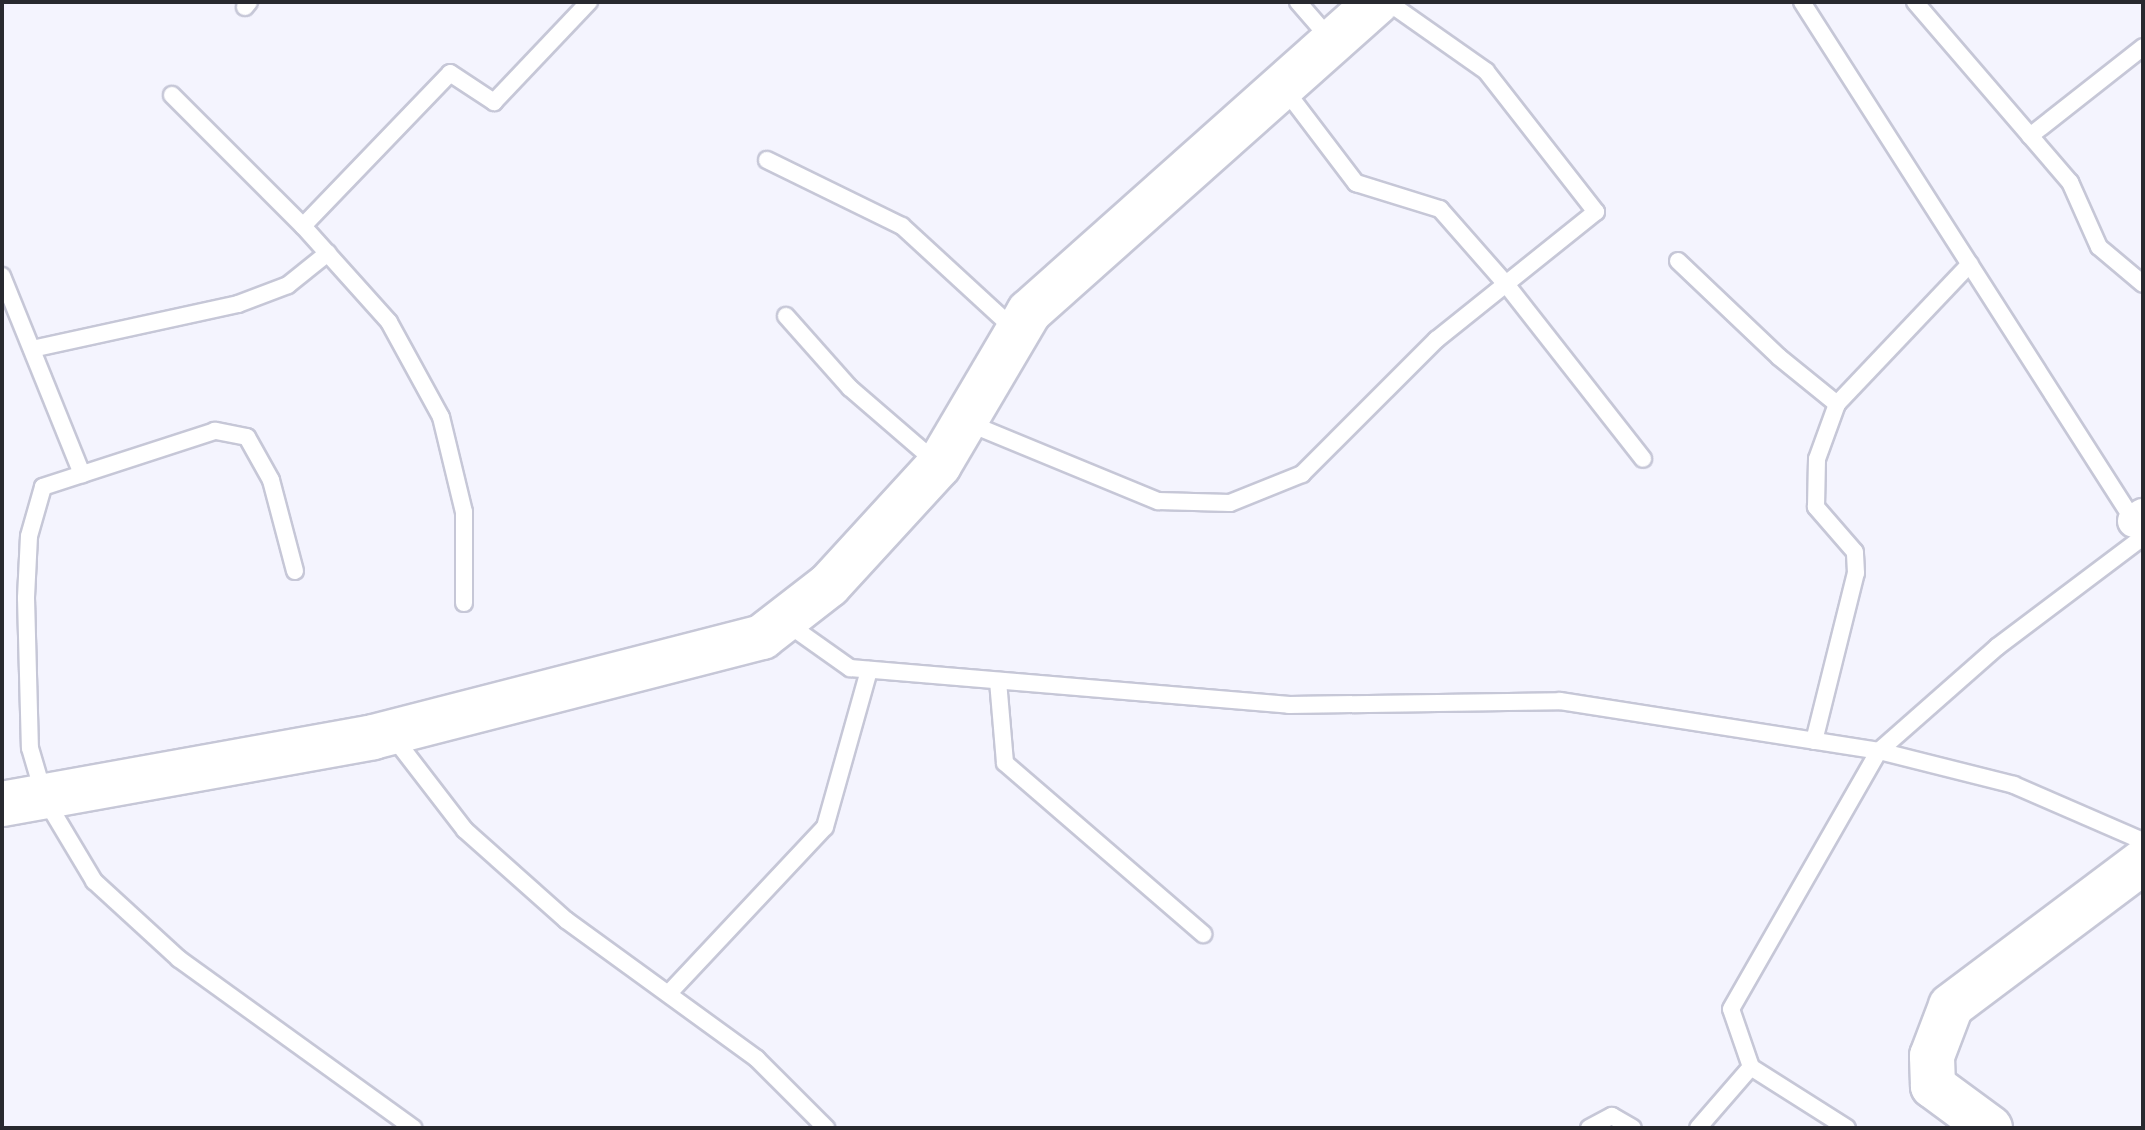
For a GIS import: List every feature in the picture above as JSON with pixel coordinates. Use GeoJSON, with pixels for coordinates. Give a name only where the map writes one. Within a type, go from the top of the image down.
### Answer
{"type":"FeatureCollection","features":[{"type":"Feature","properties":{"kind":"street"},"geometry":{"type":"LineString","coordinates":[[2,804],[45,799],[390,733],[762,637],[829,585],[939,465],[1029,312],[1281,84],[1377,2]]}},
{"type":"Feature","properties":{"kind":"street"},"geometry":{"type":"LineString","coordinates":[[1990,1128],[1933,1086],[1932,1056],[1951,1006],[2143,862]]}},
{"type":"Feature","properties":{"kind":"lane"},"geometry":{"type":"LineString","coordinates":[[303,226],[450,73],[494,102],[589,2]]}},
{"type":"Feature","properties":{"kind":"lane"},"geometry":{"type":"LineString","coordinates":[[1298,2],[1332,41]]}},
{"type":"Feature","properties":{"kind":"lane"},"geometry":{"type":"LineString","coordinates":[[965,421],[1158,501],[1230,503],[1302,474],[1436,340],[1596,212],[1486,71],[1388,2]]}},
{"type":"Feature","properties":{"kind":"lane"},"geometry":{"type":"LineString","coordinates":[[1802,2],[2141,527],[1879,751],[1731,1009],[1751,1067],[1847,1128]]}},
{"type":"Feature","properties":{"kind":"lane"},"geometry":{"type":"LineString","coordinates":[[1915,2],[2070,182],[2099,247],[2142,283]]}},
{"type":"Feature","properties":{"kind":"lane"},"geometry":{"type":"LineString","coordinates":[[2030,136],[2143,47]]}},
{"type":"Feature","properties":{"kind":"lane"},"geometry":{"type":"LineString","coordinates":[[1281,84],[1356,183],[1440,209],[1506,284],[1643,459]]}},
{"type":"Feature","properties":{"kind":"lane"},"geometry":{"type":"LineString","coordinates":[[172,95],[303,226],[389,322],[441,417],[464,512],[464,603]]}},
{"type":"Feature","properties":{"kind":"lane"},"geometry":{"type":"LineString","coordinates":[[767,160],[902,226],[1017,332]]}},
{"type":"Feature","properties":{"kind":"lane"},"geometry":{"type":"LineString","coordinates":[[32,349],[238,304],[288,285],[328,253]]}},
{"type":"Feature","properties":{"kind":"lane"},"geometry":{"type":"LineString","coordinates":[[1678,261],[1779,357],[1837,404]]}},
{"type":"Feature","properties":{"kind":"lane"},"geometry":{"type":"LineString","coordinates":[[1814,741],[1856,573],[1855,552],[1816,507],[1817,459],[1837,404],[1970,264]]}},
{"type":"Feature","properties":{"kind":"lane"},"geometry":{"type":"LineString","coordinates":[[3,282],[82,474]]}},
{"type":"Feature","properties":{"kind":"lane"},"geometry":{"type":"LineString","coordinates":[[786,316],[850,388],[939,465]]}},
{"type":"Feature","properties":{"kind":"lane"},"geometry":{"type":"LineString","coordinates":[[295,571],[271,480],[247,437],[215,431],[43,487],[29,536],[30,748],[45,799],[94,881],[179,959],[413,1128]]}},
{"type":"Feature","properties":{"kind":"lane"},"geometry":{"type":"LineString","coordinates":[[784,621],[850,668],[1289,705],[1560,701],[1879,751],[2014,785],[2143,841]]}},
{"type":"Feature","properties":{"kind":"lane"},"geometry":{"type":"LineString","coordinates":[[670,992],[825,827],[869,670]]}},
{"type":"Feature","properties":{"kind":"lane"},"geometry":{"type":"LineString","coordinates":[[998,681],[1005,763],[1203,934]]}},
{"type":"Feature","properties":{"kind":"lane"},"geometry":{"type":"LineString","coordinates":[[390,733],[465,830],[566,920],[670,992],[757,1059],[826,1128]]}},
{"type":"Feature","properties":{"kind":"lane"},"geometry":{"type":"LineString","coordinates":[[1698,1128],[1751,1067]]}},
{"type":"Feature","properties":{"kind":"lane"},"geometry":{"type":"LineString","coordinates":[[1589,1128],[1612,1116],[1633,1128]]}}]}
